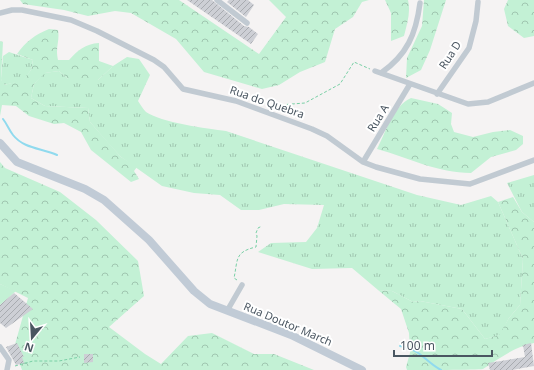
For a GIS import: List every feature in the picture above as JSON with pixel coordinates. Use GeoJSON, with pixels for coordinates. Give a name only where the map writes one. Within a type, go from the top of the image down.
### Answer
{"type":"FeatureCollection","features":[{"type":"Feature","properties":{"kind":"main road","name":"Rua Doutor March"},"geometry":{"type":"LineString","coordinates":[[0,143],[17,162],[85,189],[104,200],[149,240],[194,291],[210,304],[291,335],[362,370]]}},
{"type":"Feature","properties":{"kind":"street"},"geometry":{"type":"LineString","coordinates":[[217,0],[247,23]]}},
{"type":"Feature","properties":{"kind":"street","name":"Rua D"},"geometry":{"type":"LineString","coordinates":[[437,94],[469,48],[476,21],[478,2]]}},
{"type":"Feature","properties":{"kind":"street"},"geometry":{"type":"LineString","coordinates":[[378,72],[394,64],[404,53],[411,40],[420,3]]}},
{"type":"Feature","properties":{"kind":"street","name":"Rua do Quebra"},"geometry":{"type":"LineString","coordinates":[[0,13],[12,10],[22,10],[71,20],[144,53],[164,67],[183,89],[236,101],[312,129],[336,142],[363,162],[376,167],[420,179],[465,184],[478,182],[534,160]]}},
{"type":"Feature","properties":{"kind":"street"},"geometry":{"type":"LineString","coordinates":[[378,72],[468,104],[480,104],[497,99],[534,83]]}},
{"type":"Feature","properties":{"kind":"street","name":"Rua A"},"geometry":{"type":"LineString","coordinates":[[363,162],[410,84]]}},
{"type":"Feature","properties":{"kind":"street","name":"Rua Doutor March"},"geometry":{"type":"LineString","coordinates":[[227,311],[242,284]]}},
{"type":"Feature","properties":{"kind":"street"},"geometry":{"type":"LineString","coordinates":[[0,347],[7,355],[8,368]]}},
{"type":"Feature","properties":{"kind":"path"},"geometry":{"type":"LineString","coordinates":[[257,103],[279,105],[305,103],[319,94],[340,84],[354,62],[378,72]]}},
{"type":"Feature","properties":{"kind":"path"},"geometry":{"type":"LineString","coordinates":[[242,284],[234,278],[235,265],[240,254],[248,249],[256,247],[256,233],[258,228],[262,226]]}},
{"type":"Feature","properties":{"kind":"path"},"geometry":{"type":"LineString","coordinates":[[8,368],[33,361],[59,361],[80,357]]}},
{"type":"Feature","properties":{"kind":"green space"},"geometry":{"type":"Polygon","coordinates":[[[20,0],[179,0],[259,54],[286,17],[269,0],[369,0],[362,2],[353,17],[335,29],[325,62],[300,72],[279,85],[262,89],[204,72],[176,39],[131,13],[115,11],[88,16],[64,10],[23,4],[20,0]]]}},
{"type":"Feature","properties":{"kind":"green space"},"geometry":{"type":"Polygon","coordinates":[[[385,0],[408,0],[409,4],[404,36],[391,41],[391,13],[385,0]]]}},
{"type":"Feature","properties":{"kind":"green space"},"geometry":{"type":"Polygon","coordinates":[[[424,0],[446,0],[430,50],[421,70],[406,78],[407,58],[422,26],[424,0]]]}},
{"type":"Feature","properties":{"kind":"green space"},"geometry":{"type":"Polygon","coordinates":[[[508,0],[534,0],[534,36],[524,38],[508,26],[504,9],[508,0]]]}},
{"type":"Feature","properties":{"kind":"green space"},"geometry":{"type":"Polygon","coordinates":[[[49,29],[58,30],[58,60],[69,60],[82,48],[99,43],[99,61],[113,66],[98,80],[85,86],[68,79],[59,71],[45,73],[34,84],[31,98],[45,106],[88,108],[90,122],[121,157],[137,167],[134,171],[139,179],[131,182],[91,150],[81,132],[64,123],[54,124],[29,116],[16,106],[2,105],[0,116],[0,41],[3,42],[1,79],[4,85],[23,80],[31,70],[33,60],[17,54],[31,39],[49,29]]]}},
{"type":"Feature","properties":{"kind":"green space"},"geometry":{"type":"Polygon","coordinates":[[[9,52],[33,60],[31,70],[23,81],[3,85],[1,79],[3,56],[9,52]]]}},
{"type":"Feature","properties":{"kind":"green space"},"geometry":{"type":"Polygon","coordinates":[[[127,57],[139,59],[150,75],[138,101],[146,112],[153,116],[208,129],[226,131],[417,195],[461,205],[491,196],[498,202],[523,259],[520,305],[509,318],[500,335],[485,339],[462,309],[420,301],[413,302],[392,291],[378,290],[352,268],[312,269],[258,252],[271,243],[306,242],[317,228],[324,205],[284,204],[259,210],[241,210],[220,195],[194,193],[162,186],[121,157],[90,122],[88,108],[45,106],[31,98],[34,84],[44,73],[59,71],[68,79],[98,80],[113,66],[127,57]]]}},
{"type":"Feature","properties":{"kind":"green space"},"geometry":{"type":"Polygon","coordinates":[[[411,98],[438,104],[452,113],[451,124],[454,132],[473,137],[510,130],[523,136],[523,144],[516,150],[491,157],[471,173],[447,171],[435,168],[377,149],[394,114],[404,102],[411,98]]]}},
{"type":"Feature","properties":{"kind":"green space"},"geometry":{"type":"Polygon","coordinates":[[[0,162],[5,168],[60,192],[96,220],[138,261],[144,296],[109,327],[145,354],[161,364],[188,336],[212,333],[254,354],[274,354],[314,370],[22,370],[14,348],[28,298],[0,284],[0,162]]]}},
{"type":"Feature","properties":{"kind":"green space"},"geometry":{"type":"Polygon","coordinates":[[[534,175],[534,222],[522,212],[507,183],[534,175]]]}},
{"type":"Feature","properties":{"kind":"green space"},"geometry":{"type":"Polygon","coordinates":[[[513,197],[522,212],[534,222],[534,343],[514,350],[483,369],[407,370],[406,367],[410,353],[409,333],[401,309],[378,290],[392,291],[413,302],[420,301],[462,309],[485,339],[499,335],[509,318],[520,305],[523,259],[498,202],[513,197]]]}},
{"type":"Feature","properties":{"kind":"green space"},"geometry":{"type":"Polygon","coordinates":[[[0,284],[16,291],[0,305],[0,284]]]}},
{"type":"Feature","properties":{"kind":"building"},"geometry":{"type":"Polygon","coordinates":[[[187,0],[212,0],[244,26],[249,27],[258,34],[251,44],[187,0]]]}},
{"type":"Feature","properties":{"kind":"building"},"geometry":{"type":"Polygon","coordinates":[[[229,0],[248,0],[254,5],[246,17],[227,2],[229,0]]]}},
{"type":"Feature","properties":{"kind":"building"},"geometry":{"type":"Polygon","coordinates":[[[14,293],[33,309],[6,328],[0,323],[0,305],[14,293]]]}},
{"type":"Feature","properties":{"kind":"building"},"geometry":{"type":"Polygon","coordinates":[[[17,343],[24,357],[22,357],[24,363],[16,365],[6,347],[17,343]]]}},
{"type":"Feature","properties":{"kind":"building"},"geometry":{"type":"Polygon","coordinates":[[[531,343],[534,366],[512,370],[490,370],[488,363],[525,357],[523,345],[531,343]]]}},
{"type":"Feature","properties":{"kind":"building"},"geometry":{"type":"Polygon","coordinates":[[[84,354],[93,354],[93,362],[84,363],[84,354]]]}},
{"type":"Feature","properties":{"kind":"waterway"},"geometry":{"type":"LineString","coordinates":[[3,119],[17,140],[28,146],[57,155]]}},
{"type":"Feature","properties":{"kind":"waterway"},"geometry":{"type":"LineString","coordinates":[[400,346],[413,350],[441,370]]}}]}
